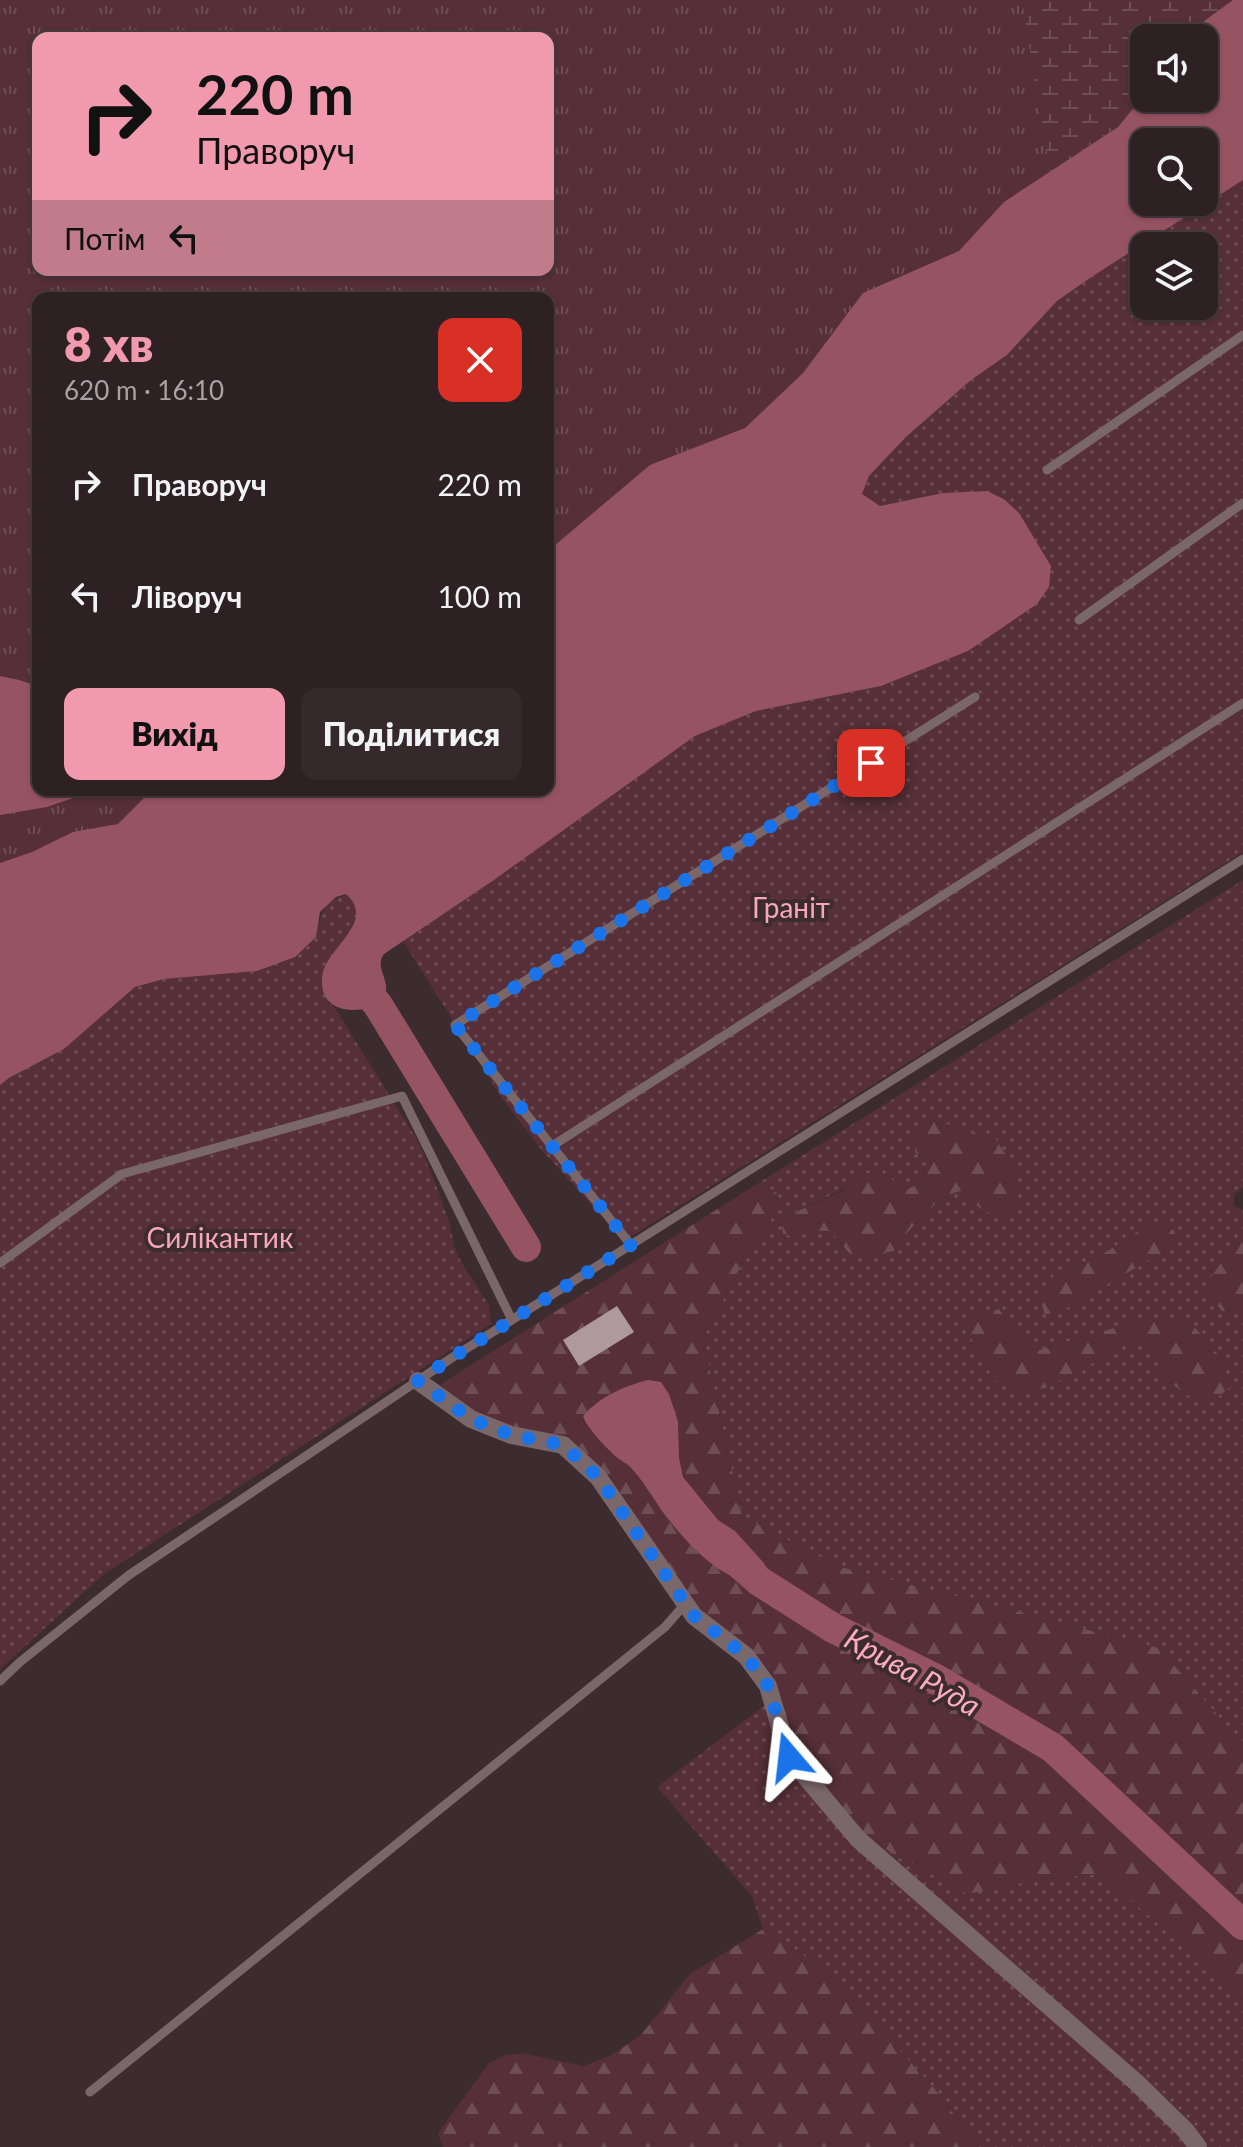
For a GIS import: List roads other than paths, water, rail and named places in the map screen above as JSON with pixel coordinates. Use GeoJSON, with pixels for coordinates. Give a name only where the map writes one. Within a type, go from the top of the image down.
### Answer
{"type":"FeatureCollection","features":[{"type":"Feature","properties":{"kind":"street"},"geometry":{"type":"LineString","coordinates":[[418,1381],[471,1419],[511,1435],[563,1445],[598,1477],[694,1616],[746,1656],[768,1686],[789,1757],[858,1839],[1137,2083],[1198,2147]]}},
{"type":"Feature","properties":{"kind":"lane"},"geometry":{"type":"LineString","coordinates":[[1047,470],[1243,335]]}},
{"type":"Feature","properties":{"kind":"lane"},"geometry":{"type":"LineString","coordinates":[[1079,620],[1243,503]]}},
{"type":"Feature","properties":{"kind":"lane"},"geometry":{"type":"LineString","coordinates":[[631,1245],[455,1025],[975,697]]}},
{"type":"Feature","properties":{"kind":"lane"},"geometry":{"type":"LineString","coordinates":[[552,1146],[1243,703]]}},
{"type":"Feature","properties":{"kind":"lane"},"geometry":{"type":"LineString","coordinates":[[0,1681],[129,1575],[418,1381],[1243,859]]}},
{"type":"Feature","properties":{"kind":"lane"},"geometry":{"type":"LineString","coordinates":[[0,1263],[122,1174],[402,1096],[512,1320]]}},
{"type":"Feature","properties":{"kind":"lane"},"geometry":{"type":"LineString","coordinates":[[90,2092],[665,1627],[685,1604]]}},
{"type":"Feature","properties":{"kind":"waterway"},"geometry":{"type":"LineString","coordinates":[[372,998],[526,1247]]}},
{"type":"Feature","properties":{"kind":"waterway","name":"Крива Руда"},"geometry":{"type":"LineString","coordinates":[[729,1555],[759,1581],[833,1628],[936,1679],[1053,1748],[1243,1925]]}},
{"type":"Feature","properties":{"kind":"park label","name":"Граніт"},"geometry":{"type":"Point","coordinates":[791,907]}},
{"type":"Feature","properties":{"kind":"park label","name":"Силікантик"},"geometry":{"type":"Point","coordinates":[220,1237]}}]}
